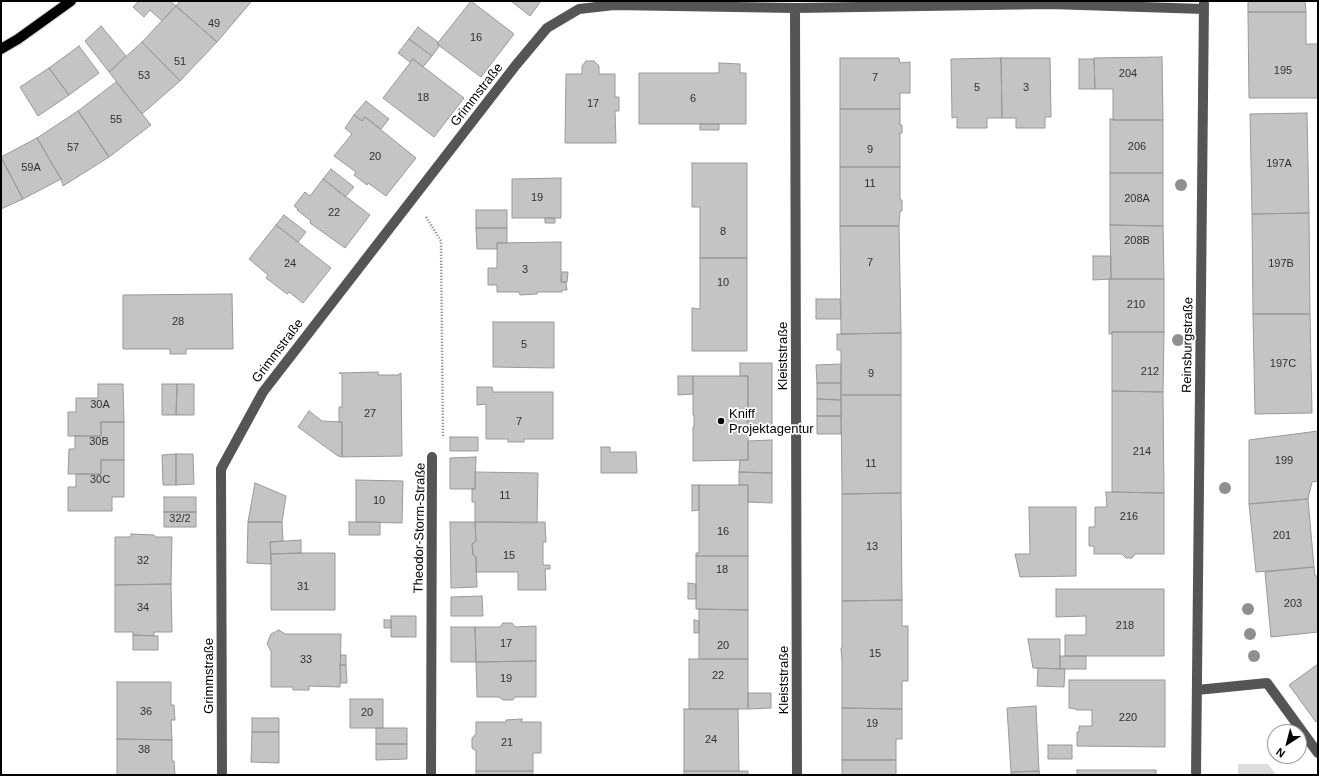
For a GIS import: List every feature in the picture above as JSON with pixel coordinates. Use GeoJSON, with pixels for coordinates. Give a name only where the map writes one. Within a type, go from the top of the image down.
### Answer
{"type":"FeatureCollection","features":[{"type":"Feature","properties":{"kind":"main road"},"geometry":{"type":"LineString","coordinates":[[1,49],[18,39],[71,1]]}},
{"type":"Feature","properties":{"kind":"street","name":"Grimmstraße"},"geometry":{"type":"LineString","coordinates":[[222,775],[221,469],[263,392],[516,65],[548,28],[579,9],[614,5],[795,8],[1050,4],[1204,5]]}},
{"type":"Feature","properties":{"kind":"street","name":"Reinsburgstraße"},"geometry":{"type":"LineString","coordinates":[[1196,775],[1204,5]]}},
{"type":"Feature","properties":{"kind":"street","name":"Kleiststraße"},"geometry":{"type":"LineString","coordinates":[[795,8],[797,775]]}},
{"type":"Feature","properties":{"kind":"street","name":"Theodor-Storm-Straße"},"geometry":{"type":"LineString","coordinates":[[431,775],[432,457]]}},
{"type":"Feature","properties":{"kind":"street"},"geometry":{"type":"LineString","coordinates":[[1197,690],[1267,683],[1318,753]]}},
{"type":"Feature","properties":{"kind":"path","name":"Theodor-Storm-Straße"},"geometry":{"type":"LineString","coordinates":[[414,197],[441,241],[443,448],[432,457]]}},
{"type":"Feature","properties":{"kind":"shaded area"},"geometry":{"type":"Polygon","coordinates":[[[1238,764],[1268,764],[1276,775],[1238,775],[1238,764]]]}},
{"type":"Feature","properties":{"kind":"building"},"geometry":{"type":"Polygon","coordinates":[[[139,1],[170,1],[176,6],[162,21],[150,10],[144,17],[133,7],[139,1]]]}},
{"type":"Feature","properties":{"kind":"building"},"geometry":{"type":"Polygon","coordinates":[[[180,1],[251,2],[217,42],[176,6],[180,1]]]}},
{"type":"Feature","properties":{"kind":"building"},"geometry":{"type":"Polygon","coordinates":[[[471,1],[514,34],[481,77],[437,44],[471,1]]]}},
{"type":"Feature","properties":{"kind":"building"},"geometry":{"type":"Polygon","coordinates":[[[511,1],[541,1],[530,16],[511,1]]]}},
{"type":"Feature","properties":{"kind":"building"},"geometry":{"type":"Polygon","coordinates":[[[1248,1],[1305,1],[1306,12],[1248,12],[1248,1]]]}},
{"type":"Feature","properties":{"kind":"building"},"geometry":{"type":"Polygon","coordinates":[[[176,6],[217,42],[180,81],[142,42],[176,6]]]}},
{"type":"Feature","properties":{"kind":"building"},"geometry":{"type":"Polygon","coordinates":[[[1248,12],[1306,12],[1306,44],[1318,44],[1318,98],[1249,98],[1248,12]]]}},
{"type":"Feature","properties":{"kind":"building"},"geometry":{"type":"Polygon","coordinates":[[[101,26],[126,56],[109,72],[85,41],[101,26]]]}},
{"type":"Feature","properties":{"kind":"building"},"geometry":{"type":"Polygon","coordinates":[[[418,27],[440,45],[432,56],[409,39],[418,27]]]}},
{"type":"Feature","properties":{"kind":"building"},"geometry":{"type":"Polygon","coordinates":[[[409,39],[432,56],[423,67],[413,59],[410,62],[398,53],[409,39]]]}},
{"type":"Feature","properties":{"kind":"building"},"geometry":{"type":"Polygon","coordinates":[[[142,42],[180,81],[142,114],[109,72],[142,42]]]}},
{"type":"Feature","properties":{"kind":"building"},"geometry":{"type":"Polygon","coordinates":[[[79,46],[99,73],[69,95],[49,68],[79,46]]]}},
{"type":"Feature","properties":{"kind":"building"},"geometry":{"type":"Polygon","coordinates":[[[1162,57],[1163,120],[1113,120],[1113,89],[1095,89],[1094,58],[1162,57]]]}},
{"type":"Feature","properties":{"kind":"building"},"geometry":{"type":"Polygon","coordinates":[[[840,58],[899,58],[900,63],[910,62],[910,93],[900,93],[900,109],[840,109],[840,58]]]}},
{"type":"Feature","properties":{"kind":"building"},"geometry":{"type":"Polygon","coordinates":[[[1001,58],[1050,58],[1051,117],[1045,117],[1045,128],[1016,128],[1016,118],[1002,118],[1001,58]]]}},
{"type":"Feature","properties":{"kind":"building"},"geometry":{"type":"Polygon","coordinates":[[[1001,58],[1002,118],[987,118],[987,128],[957,128],[957,117],[952,118],[951,59],[1001,58]]]}},
{"type":"Feature","properties":{"kind":"building"},"geometry":{"type":"Polygon","coordinates":[[[413,59],[464,98],[434,137],[383,98],[413,59]]]}},
{"type":"Feature","properties":{"kind":"building"},"geometry":{"type":"Polygon","coordinates":[[[1079,59],[1094,59],[1095,89],[1079,89],[1079,59]]]}},
{"type":"Feature","properties":{"kind":"building"},"geometry":{"type":"Polygon","coordinates":[[[586,61],[594,61],[599,66],[599,74],[615,74],[615,97],[619,97],[619,111],[615,111],[616,143],[565,143],[566,74],[582,74],[582,66],[586,61]]]}},
{"type":"Feature","properties":{"kind":"building"},"geometry":{"type":"Polygon","coordinates":[[[719,63],[740,64],[740,73],[746,73],[746,124],[639,124],[639,73],[719,73],[719,63]]]}},
{"type":"Feature","properties":{"kind":"building"},"geometry":{"type":"Polygon","coordinates":[[[49,68],[69,95],[38,116],[20,87],[49,68]]]}},
{"type":"Feature","properties":{"kind":"building"},"geometry":{"type":"Polygon","coordinates":[[[116,82],[151,125],[109,157],[78,111],[116,82]]]}},
{"type":"Feature","properties":{"kind":"building"},"geometry":{"type":"Polygon","coordinates":[[[366,101],[389,119],[381,129],[365,117],[362,121],[354,115],[366,101]]]}},
{"type":"Feature","properties":{"kind":"building"},"geometry":{"type":"Polygon","coordinates":[[[840,109],[900,109],[900,125],[902,125],[902,133],[900,133],[900,167],[840,167],[840,109]]]}},
{"type":"Feature","properties":{"kind":"building"},"geometry":{"type":"Polygon","coordinates":[[[78,111],[109,157],[63,186],[61,179],[37,138],[78,111]]]}},
{"type":"Feature","properties":{"kind":"building"},"geometry":{"type":"Polygon","coordinates":[[[1307,113],[1309,213],[1252,214],[1250,114],[1307,113]]]}},
{"type":"Feature","properties":{"kind":"building"},"geometry":{"type":"Polygon","coordinates":[[[354,115],[362,121],[365,117],[416,158],[386,196],[368,183],[367,185],[354,175],[356,172],[334,156],[352,134],[345,128],[354,115]]]}},
{"type":"Feature","properties":{"kind":"building"},"geometry":{"type":"Polygon","coordinates":[[[1110,119],[1163,120],[1163,173],[1110,173],[1110,119]]]}},
{"type":"Feature","properties":{"kind":"building"},"geometry":{"type":"Polygon","coordinates":[[[700,124],[719,124],[719,130],[700,130],[700,124]]]}},
{"type":"Feature","properties":{"kind":"building"},"geometry":{"type":"Polygon","coordinates":[[[37,138],[61,179],[23,199],[1,157],[37,138]]]}},
{"type":"Feature","properties":{"kind":"building"},"geometry":{"type":"Polygon","coordinates":[[[1,157],[23,199],[1,209],[1,157]]]}},
{"type":"Feature","properties":{"kind":"building"},"geometry":{"type":"Polygon","coordinates":[[[692,163],[747,163],[747,258],[700,258],[700,207],[692,207],[692,163]]]}},
{"type":"Feature","properties":{"kind":"building"},"geometry":{"type":"Polygon","coordinates":[[[840,167],[900,167],[900,200],[902,200],[902,211],[900,211],[899,226],[840,226],[840,167]]]}},
{"type":"Feature","properties":{"kind":"building"},"geometry":{"type":"Polygon","coordinates":[[[331,169],[354,187],[345,197],[323,179],[331,169]]]}},
{"type":"Feature","properties":{"kind":"building"},"geometry":{"type":"Polygon","coordinates":[[[1110,173],[1163,173],[1163,226],[1110,225],[1110,173]]]}},
{"type":"Feature","properties":{"kind":"building"},"geometry":{"type":"Polygon","coordinates":[[[561,178],[561,218],[512,218],[512,179],[561,178]]]}},
{"type":"Feature","properties":{"kind":"building"},"geometry":{"type":"Polygon","coordinates":[[[323,179],[370,215],[345,248],[310,223],[311,221],[294,206],[305,192],[310,196],[323,179]]]}},
{"type":"Feature","properties":{"kind":"building"},"geometry":{"type":"Polygon","coordinates":[[[476,210],[507,210],[507,228],[476,228],[476,210]]]}},
{"type":"Feature","properties":{"kind":"building"},"geometry":{"type":"Polygon","coordinates":[[[1309,213],[1310,314],[1253,314],[1252,214],[1309,213]]]}},
{"type":"Feature","properties":{"kind":"building"},"geometry":{"type":"Polygon","coordinates":[[[284,215],[306,232],[298,242],[276,225],[284,215]]]}},
{"type":"Feature","properties":{"kind":"building"},"geometry":{"type":"Polygon","coordinates":[[[545,218],[555,218],[555,223],[545,223],[545,218]]]}},
{"type":"Feature","properties":{"kind":"building"},"geometry":{"type":"Polygon","coordinates":[[[276,225],[331,268],[303,303],[289,292],[287,294],[266,278],[268,275],[249,259],[276,225]]]}},
{"type":"Feature","properties":{"kind":"building"},"geometry":{"type":"Polygon","coordinates":[[[1110,225],[1163,226],[1164,279],[1111,279],[1110,225]]]}},
{"type":"Feature","properties":{"kind":"building"},"geometry":{"type":"Polygon","coordinates":[[[840,226],[899,226],[901,333],[841,334],[840,226]]]}},
{"type":"Feature","properties":{"kind":"building"},"geometry":{"type":"Polygon","coordinates":[[[476,228],[507,228],[507,243],[497,243],[497,249],[477,249],[476,228]]]}},
{"type":"Feature","properties":{"kind":"building"},"geometry":{"type":"Polygon","coordinates":[[[561,242],[561,282],[566,282],[567,290],[562,290],[562,292],[537,292],[537,294],[520,295],[519,292],[497,292],[497,285],[488,285],[488,268],[497,268],[497,243],[561,242]]]}},
{"type":"Feature","properties":{"kind":"building"},"geometry":{"type":"Polygon","coordinates":[[[1093,256],[1111,256],[1111,279],[1093,280],[1093,256]]]}},
{"type":"Feature","properties":{"kind":"building"},"geometry":{"type":"Polygon","coordinates":[[[700,258],[747,258],[747,351],[692,351],[692,308],[700,309],[700,258]]]}},
{"type":"Feature","properties":{"kind":"building"},"geometry":{"type":"Polygon","coordinates":[[[562,272],[568,272],[567,282],[561,282],[562,272]]]}},
{"type":"Feature","properties":{"kind":"building"},"geometry":{"type":"Polygon","coordinates":[[[1109,279],[1164,279],[1164,332],[1112,332],[1112,334],[1109,334],[1109,279]]]}},
{"type":"Feature","properties":{"kind":"building"},"geometry":{"type":"Polygon","coordinates":[[[232,294],[233,349],[186,349],[186,354],[170,354],[170,349],[123,349],[123,295],[232,294]]]}},
{"type":"Feature","properties":{"kind":"building"},"geometry":{"type":"Polygon","coordinates":[[[816,299],[840,299],[841,319],[816,319],[816,299]]]}},
{"type":"Feature","properties":{"kind":"building"},"geometry":{"type":"Polygon","coordinates":[[[1253,314],[1310,314],[1312,413],[1255,414],[1253,314]]]}},
{"type":"Feature","properties":{"kind":"building"},"geometry":{"type":"Polygon","coordinates":[[[493,322],[554,322],[554,368],[493,367],[493,322]]]}},
{"type":"Feature","properties":{"kind":"building"},"geometry":{"type":"Polygon","coordinates":[[[1112,332],[1164,332],[1163,392],[1112,391],[1112,332]]]}},
{"type":"Feature","properties":{"kind":"building"},"geometry":{"type":"Polygon","coordinates":[[[901,333],[901,395],[841,395],[841,350],[837,350],[837,334],[901,333]]]}},
{"type":"Feature","properties":{"kind":"building"},"geometry":{"type":"Polygon","coordinates":[[[740,363],[772,363],[772,427],[748,427],[748,376],[740,376],[740,363]]]}},
{"type":"Feature","properties":{"kind":"building"},"geometry":{"type":"Polygon","coordinates":[[[841,364],[841,383],[817,383],[816,365],[841,364]]]}},
{"type":"Feature","properties":{"kind":"building"},"geometry":{"type":"Polygon","coordinates":[[[378,372],[378,375],[399,375],[401,373],[402,456],[342,457],[342,422],[339,422],[339,407],[342,407],[342,374],[339,373],[378,372]]]}},
{"type":"Feature","properties":{"kind":"building"},"geometry":{"type":"Polygon","coordinates":[[[678,376],[693,376],[693,394],[678,395],[678,376]]]}},
{"type":"Feature","properties":{"kind":"building","name":"Kniff Projektagentur"},"geometry":{"type":"Polygon","coordinates":[[[693,376],[748,376],[748,460],[693,461],[693,376]]]}},
{"type":"Feature","properties":{"kind":"building"},"geometry":{"type":"Polygon","coordinates":[[[817,383],[841,383],[841,400],[817,399],[817,383]]]}},
{"type":"Feature","properties":{"kind":"building"},"geometry":{"type":"Polygon","coordinates":[[[98,384],[123,384],[124,422],[101,422],[101,436],[68,436],[68,412],[76,412],[76,398],[98,398],[98,384]]]}},
{"type":"Feature","properties":{"kind":"building"},"geometry":{"type":"Polygon","coordinates":[[[162,384],[177,384],[176,415],[162,415],[162,384]]]}},
{"type":"Feature","properties":{"kind":"building"},"geometry":{"type":"Polygon","coordinates":[[[177,384],[194,384],[194,415],[176,415],[177,384]]]}},
{"type":"Feature","properties":{"kind":"building"},"geometry":{"type":"Polygon","coordinates":[[[477,387],[492,387],[493,392],[553,392],[553,439],[524,439],[524,442],[508,442],[508,439],[486,439],[486,404],[477,405],[477,387]]]}},
{"type":"Feature","properties":{"kind":"building"},"geometry":{"type":"Polygon","coordinates":[[[1112,391],[1163,392],[1164,493],[1112,492],[1112,391]]]}},
{"type":"Feature","properties":{"kind":"building"},"geometry":{"type":"Polygon","coordinates":[[[841,395],[901,395],[901,493],[842,494],[841,395]]]}},
{"type":"Feature","properties":{"kind":"building"},"geometry":{"type":"Polygon","coordinates":[[[817,399],[841,400],[841,416],[817,416],[817,399]]]}},
{"type":"Feature","properties":{"kind":"building"},"geometry":{"type":"Polygon","coordinates":[[[309,411],[322,421],[342,422],[342,457],[338,456],[298,427],[309,411]]]}},
{"type":"Feature","properties":{"kind":"building"},"geometry":{"type":"Polygon","coordinates":[[[817,416],[841,416],[841,434],[817,434],[817,416]]]}},
{"type":"Feature","properties":{"kind":"building"},"geometry":{"type":"Polygon","coordinates":[[[101,422],[124,422],[124,460],[101,460],[101,474],[68,474],[69,449],[75,449],[75,436],[101,436],[101,422]]]}},
{"type":"Feature","properties":{"kind":"building"},"geometry":{"type":"Polygon","coordinates":[[[1318,431],[1318,481],[1312,482],[1308,499],[1249,504],[1249,440],[1318,431]]]}},
{"type":"Feature","properties":{"kind":"building"},"geometry":{"type":"Polygon","coordinates":[[[450,437],[478,437],[478,451],[450,451],[450,437]]]}},
{"type":"Feature","properties":{"kind":"building"},"geometry":{"type":"Polygon","coordinates":[[[772,440],[772,473],[739,472],[740,460],[748,460],[748,441],[772,440]]]}},
{"type":"Feature","properties":{"kind":"building"},"geometry":{"type":"Polygon","coordinates":[[[601,447],[610,447],[610,452],[636,452],[637,473],[601,473],[601,447]]]}},
{"type":"Feature","properties":{"kind":"building"},"geometry":{"type":"Polygon","coordinates":[[[176,454],[193,454],[194,484],[176,485],[176,454]]]}},
{"type":"Feature","properties":{"kind":"building"},"geometry":{"type":"Polygon","coordinates":[[[176,454],[176,485],[163,485],[162,455],[176,454]]]}},
{"type":"Feature","properties":{"kind":"building"},"geometry":{"type":"Polygon","coordinates":[[[476,457],[475,489],[450,489],[450,458],[476,457]]]}},
{"type":"Feature","properties":{"kind":"building"},"geometry":{"type":"Polygon","coordinates":[[[101,460],[124,460],[124,497],[112,497],[112,511],[68,511],[68,487],[76,487],[76,474],[101,474],[101,460]]]}},
{"type":"Feature","properties":{"kind":"building"},"geometry":{"type":"Polygon","coordinates":[[[475,472],[538,473],[537,523],[475,522],[475,502],[472,502],[472,489],[475,489],[475,472]]]}},
{"type":"Feature","properties":{"kind":"building"},"geometry":{"type":"Polygon","coordinates":[[[739,472],[772,473],[772,503],[748,502],[748,485],[739,485],[739,472]]]}},
{"type":"Feature","properties":{"kind":"building"},"geometry":{"type":"Polygon","coordinates":[[[356,480],[403,481],[402,523],[356,522],[356,480]]]}},
{"type":"Feature","properties":{"kind":"building"},"geometry":{"type":"Polygon","coordinates":[[[255,483],[286,496],[282,522],[248,522],[255,483]]]}},
{"type":"Feature","properties":{"kind":"building"},"geometry":{"type":"Polygon","coordinates":[[[692,485],[699,485],[699,510],[692,511],[692,485]]]}},
{"type":"Feature","properties":{"kind":"building"},"geometry":{"type":"Polygon","coordinates":[[[699,485],[748,485],[748,556],[696,556],[696,553],[699,553],[699,485]]]}},
{"type":"Feature","properties":{"kind":"building"},"geometry":{"type":"Polygon","coordinates":[[[1106,492],[1164,493],[1164,554],[1135,554],[1132,558],[1126,558],[1122,554],[1094,554],[1094,546],[1089,546],[1089,527],[1095,527],[1095,507],[1107,507],[1106,492]]]}},
{"type":"Feature","properties":{"kind":"building"},"geometry":{"type":"Polygon","coordinates":[[[901,493],[902,600],[842,601],[842,494],[901,493]]]}},
{"type":"Feature","properties":{"kind":"building"},"geometry":{"type":"Polygon","coordinates":[[[164,497],[196,497],[196,512],[164,512],[164,497]]]}},
{"type":"Feature","properties":{"kind":"building"},"geometry":{"type":"Polygon","coordinates":[[[1308,499],[1314,567],[1256,572],[1249,504],[1308,499]]]}},
{"type":"Feature","properties":{"kind":"building"},"geometry":{"type":"Polygon","coordinates":[[[1029,507],[1076,507],[1076,576],[1020,577],[1015,554],[1030,554],[1029,507]]]}},
{"type":"Feature","properties":{"kind":"building"},"geometry":{"type":"Polygon","coordinates":[[[164,512],[196,512],[196,527],[164,527],[164,512]]]}},
{"type":"Feature","properties":{"kind":"building"},"geometry":{"type":"Polygon","coordinates":[[[248,522],[282,522],[283,541],[270,542],[271,564],[247,563],[248,522]]]}},
{"type":"Feature","properties":{"kind":"building"},"geometry":{"type":"Polygon","coordinates":[[[349,522],[380,522],[380,535],[349,535],[349,522]]]}},
{"type":"Feature","properties":{"kind":"building"},"geometry":{"type":"Polygon","coordinates":[[[450,522],[475,522],[476,541],[472,544],[473,555],[476,557],[477,587],[451,588],[450,522]]]}},
{"type":"Feature","properties":{"kind":"building"},"geometry":{"type":"Polygon","coordinates":[[[475,522],[545,522],[546,542],[543,542],[543,565],[550,565],[550,569],[545,569],[546,590],[518,590],[518,572],[476,572],[476,557],[473,555],[472,544],[476,541],[475,522]]]}},
{"type":"Feature","properties":{"kind":"building"},"geometry":{"type":"Polygon","coordinates":[[[131,534],[154,535],[155,537],[172,537],[171,584],[115,585],[115,537],[131,537],[131,534]]]}},
{"type":"Feature","properties":{"kind":"building"},"geometry":{"type":"Polygon","coordinates":[[[301,540],[301,553],[271,554],[270,542],[301,540]]]}},
{"type":"Feature","properties":{"kind":"building"},"geometry":{"type":"Polygon","coordinates":[[[335,553],[335,610],[271,610],[271,554],[335,553]]]}},
{"type":"Feature","properties":{"kind":"building"},"geometry":{"type":"Polygon","coordinates":[[[696,556],[748,556],[748,610],[696,609],[696,556]]]}},
{"type":"Feature","properties":{"kind":"building"},"geometry":{"type":"Polygon","coordinates":[[[1314,567],[1315,576],[1318,576],[1318,632],[1271,637],[1265,572],[1314,567]]]}},
{"type":"Feature","properties":{"kind":"building"},"geometry":{"type":"Polygon","coordinates":[[[688,583],[696,584],[696,599],[688,599],[688,583]]]}},
{"type":"Feature","properties":{"kind":"building"},"geometry":{"type":"Polygon","coordinates":[[[171,584],[172,632],[154,632],[154,636],[133,635],[133,632],[115,632],[115,585],[171,584]]]}},
{"type":"Feature","properties":{"kind":"building"},"geometry":{"type":"Polygon","coordinates":[[[1056,589],[1164,589],[1164,656],[1065,656],[1065,635],[1086,635],[1086,616],[1056,617],[1056,589]]]}},
{"type":"Feature","properties":{"kind":"building"},"geometry":{"type":"Polygon","coordinates":[[[482,596],[483,616],[451,616],[451,597],[482,596]]]}},
{"type":"Feature","properties":{"kind":"building"},"geometry":{"type":"Polygon","coordinates":[[[902,600],[902,626],[908,626],[908,681],[902,681],[902,709],[842,708],[842,601],[902,600]]]}},
{"type":"Feature","properties":{"kind":"building"},"geometry":{"type":"Polygon","coordinates":[[[699,609],[748,610],[748,659],[699,659],[699,609]]]}},
{"type":"Feature","properties":{"kind":"building"},"geometry":{"type":"Polygon","coordinates":[[[391,616],[416,616],[416,637],[391,637],[391,616]]]}},
{"type":"Feature","properties":{"kind":"building"},"geometry":{"type":"Polygon","coordinates":[[[384,620],[391,620],[391,628],[384,628],[384,620]]]}},
{"type":"Feature","properties":{"kind":"building"},"geometry":{"type":"Polygon","coordinates":[[[694,620],[699,621],[699,633],[694,633],[694,620]]]}},
{"type":"Feature","properties":{"kind":"building"},"geometry":{"type":"Polygon","coordinates":[[[503,623],[512,623],[515,627],[536,626],[536,661],[476,662],[475,627],[500,627],[503,623]]]}},
{"type":"Feature","properties":{"kind":"building"},"geometry":{"type":"Polygon","coordinates":[[[451,627],[475,627],[476,662],[451,662],[451,627]]]}},
{"type":"Feature","properties":{"kind":"building"},"geometry":{"type":"Polygon","coordinates":[[[279,630],[285,634],[341,634],[340,687],[309,686],[309,690],[293,690],[293,687],[271,687],[271,651],[267,644],[271,634],[279,630]]]}},
{"type":"Feature","properties":{"kind":"building"},"geometry":{"type":"Polygon","coordinates":[[[133,635],[158,636],[158,650],[133,650],[133,635]]]}},
{"type":"Feature","properties":{"kind":"building"},"geometry":{"type":"Polygon","coordinates":[[[1028,639],[1060,639],[1060,669],[1033,668],[1028,639]]]}},
{"type":"Feature","properties":{"kind":"building"},"geometry":{"type":"Polygon","coordinates":[[[341,655],[346,655],[346,665],[340,665],[341,655]]]}},
{"type":"Feature","properties":{"kind":"building"},"geometry":{"type":"Polygon","coordinates":[[[1060,656],[1086,656],[1086,669],[1060,669],[1060,656]]]}},
{"type":"Feature","properties":{"kind":"building"},"geometry":{"type":"Polygon","coordinates":[[[689,659],[748,659],[748,709],[689,709],[689,659]]]}},
{"type":"Feature","properties":{"kind":"building"},"geometry":{"type":"Polygon","coordinates":[[[536,661],[536,697],[515,697],[513,700],[503,700],[499,697],[477,697],[476,662],[536,661]]]}},
{"type":"Feature","properties":{"kind":"building"},"geometry":{"type":"Polygon","coordinates":[[[1318,664],[1318,720],[1316,722],[1289,685],[1318,664]]]}},
{"type":"Feature","properties":{"kind":"building"},"geometry":{"type":"Polygon","coordinates":[[[340,665],[346,665],[347,683],[341,683],[340,665]]]}},
{"type":"Feature","properties":{"kind":"building"},"geometry":{"type":"Polygon","coordinates":[[[1038,668],[1065,669],[1064,687],[1037,686],[1038,668]]]}},
{"type":"Feature","properties":{"kind":"building"},"geometry":{"type":"Polygon","coordinates":[[[1069,680],[1165,680],[1165,747],[1077,746],[1077,732],[1079,732],[1079,726],[1092,726],[1092,710],[1076,710],[1069,708],[1069,680]]]}},
{"type":"Feature","properties":{"kind":"building"},"geometry":{"type":"Polygon","coordinates":[[[117,682],[171,682],[171,705],[174,705],[175,720],[171,720],[172,740],[117,739],[117,682]]]}},
{"type":"Feature","properties":{"kind":"building"},"geometry":{"type":"Polygon","coordinates":[[[748,693],[771,693],[771,708],[748,709],[748,693]]]}},
{"type":"Feature","properties":{"kind":"building"},"geometry":{"type":"Polygon","coordinates":[[[350,699],[383,699],[383,728],[350,728],[350,699]]]}},
{"type":"Feature","properties":{"kind":"building"},"geometry":{"type":"Polygon","coordinates":[[[1036,706],[1039,771],[1011,772],[1007,708],[1036,706]]]}},
{"type":"Feature","properties":{"kind":"building"},"geometry":{"type":"Polygon","coordinates":[[[842,708],[902,709],[902,739],[896,739],[896,760],[842,760],[842,708]]]}},
{"type":"Feature","properties":{"kind":"building"},"geometry":{"type":"Polygon","coordinates":[[[684,709],[738,709],[739,771],[684,771],[684,709]]]}},
{"type":"Feature","properties":{"kind":"building"},"geometry":{"type":"Polygon","coordinates":[[[252,718],[279,718],[279,732],[252,732],[252,718]]]}},
{"type":"Feature","properties":{"kind":"building"},"geometry":{"type":"Polygon","coordinates":[[[522,719],[521,722],[541,722],[541,753],[533,753],[533,771],[476,771],[476,751],[472,748],[472,738],[476,734],[476,722],[506,722],[506,720],[522,719]]]}},
{"type":"Feature","properties":{"kind":"building"},"geometry":{"type":"Polygon","coordinates":[[[376,728],[407,728],[407,744],[376,744],[376,728]]]}},
{"type":"Feature","properties":{"kind":"building"},"geometry":{"type":"Polygon","coordinates":[[[252,732],[279,732],[279,763],[251,762],[252,732]]]}},
{"type":"Feature","properties":{"kind":"building"},"geometry":{"type":"Polygon","coordinates":[[[117,739],[172,740],[172,761],[174,761],[175,775],[117,775],[117,739]]]}},
{"type":"Feature","properties":{"kind":"building"},"geometry":{"type":"Polygon","coordinates":[[[376,744],[407,744],[407,759],[376,760],[376,744]]]}},
{"type":"Feature","properties":{"kind":"building"},"geometry":{"type":"Polygon","coordinates":[[[1048,745],[1072,745],[1072,759],[1048,759],[1048,745]]]}},
{"type":"Feature","properties":{"kind":"building"},"geometry":{"type":"Polygon","coordinates":[[[842,760],[896,760],[896,775],[842,775],[842,760]]]}},
{"type":"Feature","properties":{"kind":"building"},"geometry":{"type":"Polygon","coordinates":[[[1077,770],[1156,770],[1156,775],[1077,775],[1077,770]]]}},
{"type":"Feature","properties":{"kind":"building"},"geometry":{"type":"Polygon","coordinates":[[[476,771],[533,771],[533,775],[476,775],[476,771]]]}},
{"type":"Feature","properties":{"kind":"building"},"geometry":{"type":"Polygon","coordinates":[[[684,771],[748,771],[748,775],[684,775],[684,771]]]}},
{"type":"Feature","properties":{"kind":"building"},"geometry":{"type":"Polygon","coordinates":[[[1039,771],[1040,775],[1011,775],[1011,772],[1039,771]]]}},
{"type":"Feature","properties":{"kind":"place","name":"Kniff Projektagentur"},"geometry":{"type":"Point","coordinates":[721,421]}}]}
